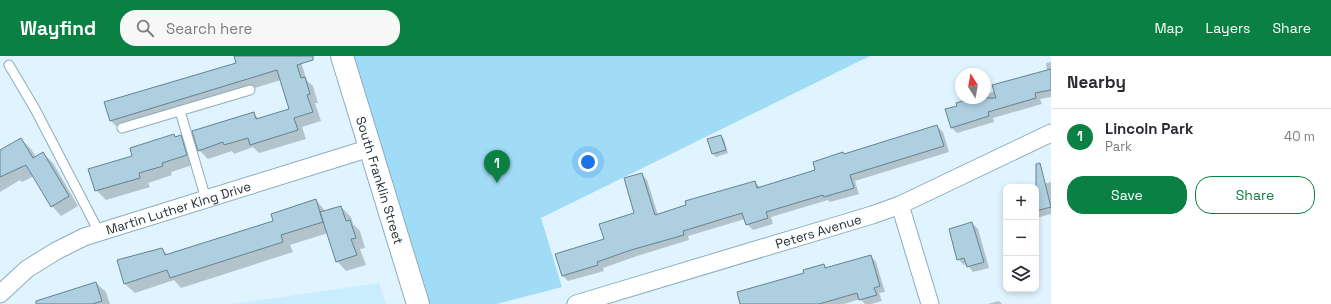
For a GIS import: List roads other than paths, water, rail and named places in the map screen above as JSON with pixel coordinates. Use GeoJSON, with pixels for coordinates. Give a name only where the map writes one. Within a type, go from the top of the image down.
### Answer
{"type":"FeatureCollection","features":[{"type":"Feature","properties":{"kind":"main road","name":"South Franklin Street"},"geometry":{"type":"LineString","coordinates":[[342,56],[418,304]]}},
{"type":"Feature","properties":{"kind":"street","name":"Peters Avenue"},"geometry":{"type":"LineString","coordinates":[[576,304],[872,215],[900,204],[1051,133]]}},
{"type":"Feature","properties":{"kind":"street","name":"Martin Luther King Drive"},"geometry":{"type":"LineString","coordinates":[[0,294],[27,269],[56,251],[84,237],[370,148]]}},
{"type":"Feature","properties":{"kind":"street"},"geometry":{"type":"LineString","coordinates":[[900,204],[930,304]]}},
{"type":"Feature","properties":{"kind":"lane"},"geometry":{"type":"LineString","coordinates":[[8,65],[34,109],[99,232]]}},
{"type":"Feature","properties":{"kind":"lane"},"geometry":{"type":"LineString","coordinates":[[122,128],[250,90]]}},
{"type":"Feature","properties":{"kind":"lane"},"geometry":{"type":"LineString","coordinates":[[180,111],[206,199]]}},
{"type":"Feature","properties":{"kind":"place","name":"Lincoln Park"},"geometry":{"type":"Point","coordinates":[497,183]}}]}
